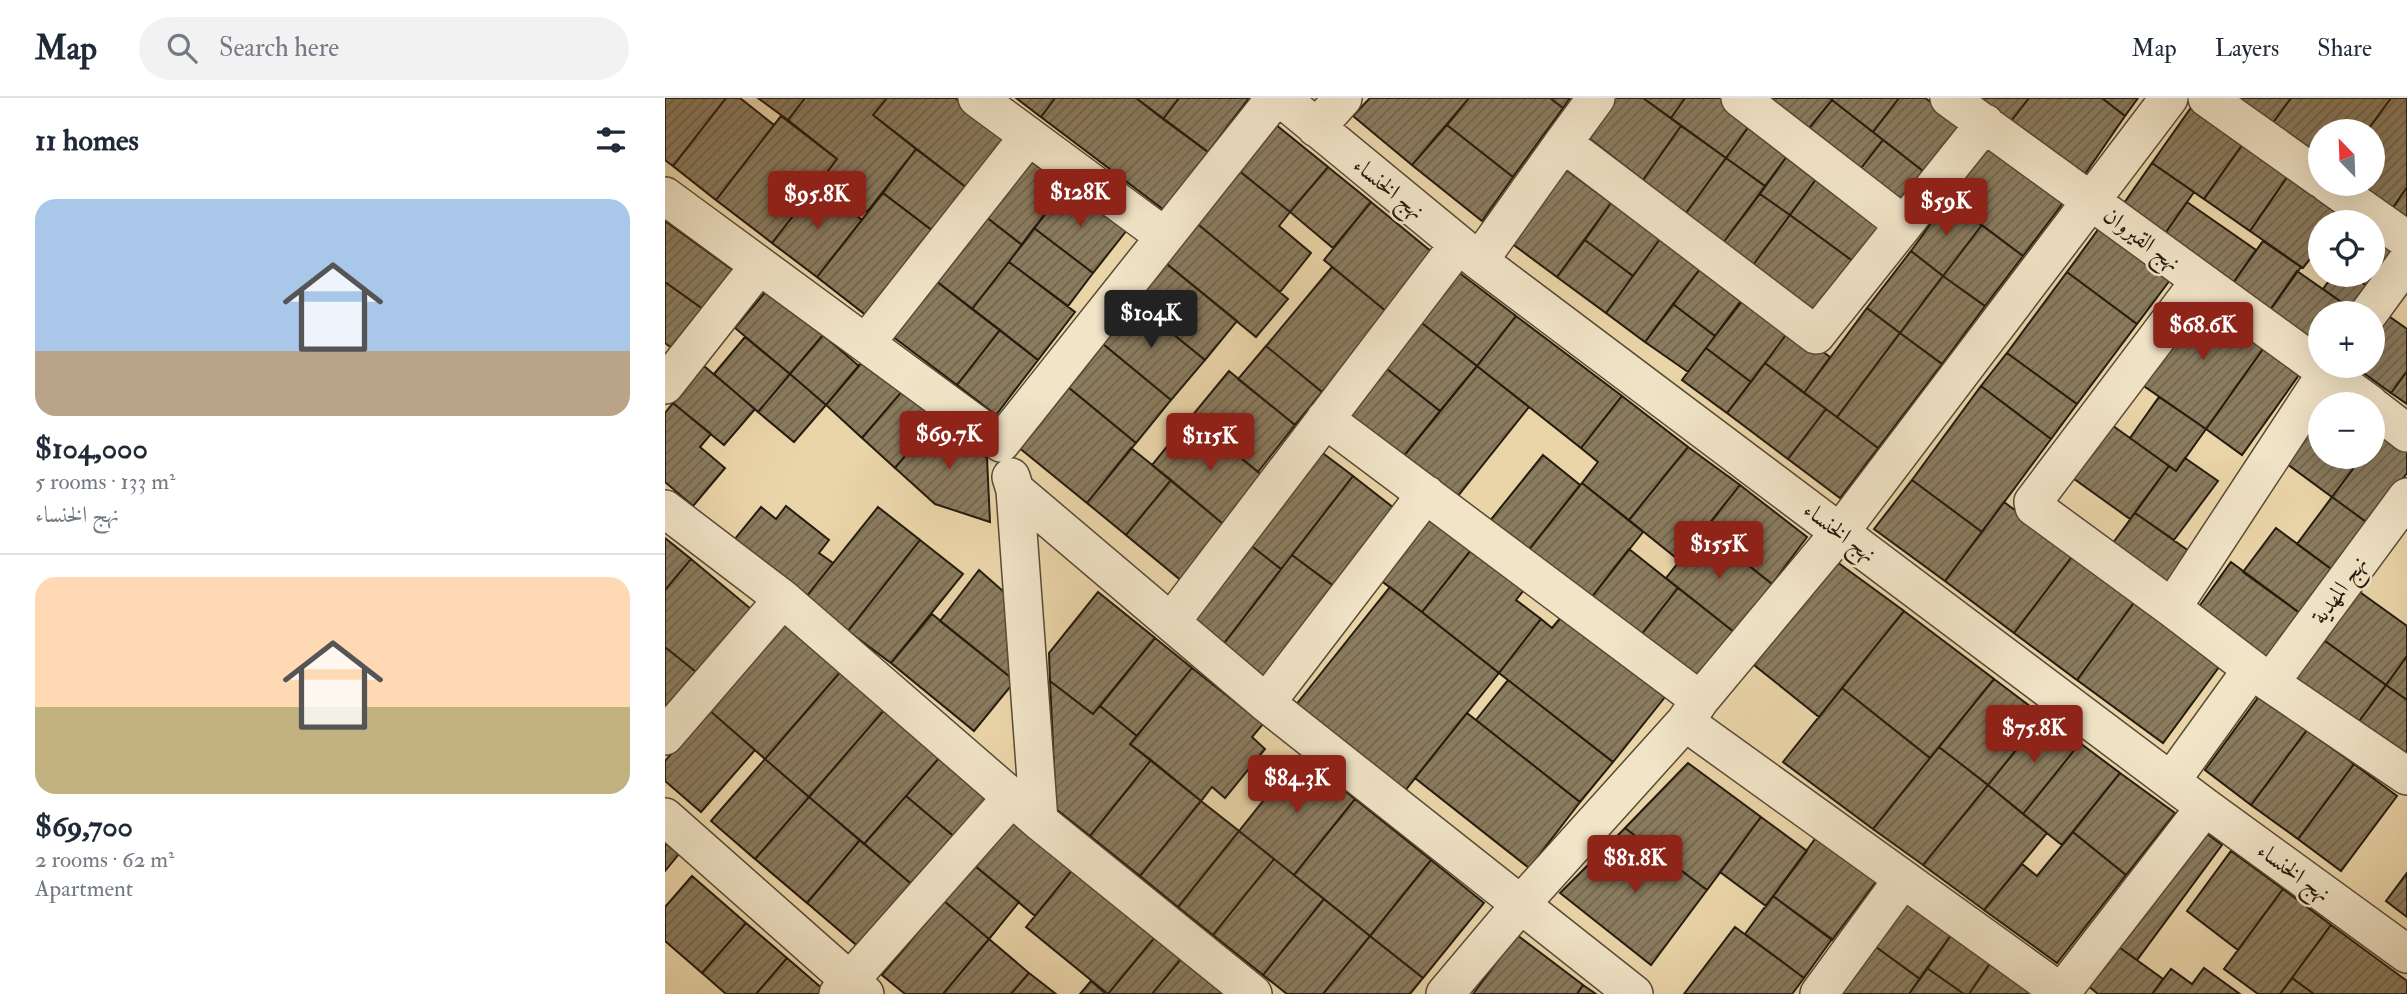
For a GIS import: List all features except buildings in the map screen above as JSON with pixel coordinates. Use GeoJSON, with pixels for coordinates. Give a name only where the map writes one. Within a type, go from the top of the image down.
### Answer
{"type":"FeatureCollection","features":[{"type":"Feature","properties":{"kind":"street"},"geometry":{"type":"LineString","coordinates":[[977,98],[1164,236]]}},
{"type":"Feature","properties":{"kind":"street"},"geometry":{"type":"LineString","coordinates":[[1001,443],[1275,98]]}},
{"type":"Feature","properties":{"kind":"street","name":"نهج الخنساء"},"geometry":{"type":"LineString","coordinates":[[1282,98],[1469,253],[2205,807],[2407,954]]}},
{"type":"Feature","properties":{"kind":"street"},"geometry":{"type":"LineString","coordinates":[[1315,128],[1343,98]]}},
{"type":"Feature","properties":{"kind":"street"},"geometry":{"type":"LineString","coordinates":[[1171,622],[1325,419],[1563,143],[1596,98]]}},
{"type":"Feature","properties":{"kind":"street"},"geometry":{"type":"LineString","coordinates":[[1740,98],[1903,224]]}},
{"type":"Feature","properties":{"kind":"street","name":"نهج القيروان"},"geometry":{"type":"LineString","coordinates":[[1949,98],[2199,282],[2308,355]]}},
{"type":"Feature","properties":{"kind":"street"},"geometry":{"type":"LineString","coordinates":[[1445,994],[1692,711],[1840,531],[2169,98]]}},
{"type":"Feature","properties":{"kind":"street"},"geometry":{"type":"LineString","coordinates":[[2207,98],[2308,170]]}},
{"type":"Feature","properties":{"kind":"street"},"geometry":{"type":"LineString","coordinates":[[1563,143],[1816,335],[1985,123]]}},
{"type":"Feature","properties":{"kind":"street"},"geometry":{"type":"LineString","coordinates":[[866,343],[1028,137]]}},
{"type":"Feature","properties":{"kind":"street"},"geometry":{"type":"LineString","coordinates":[[665,196],[1001,443],[1015,490],[1025,809],[851,990],[665,817]]}},
{"type":"Feature","properties":{"kind":"street"},"geometry":{"type":"LineString","coordinates":[[2344,196],[2407,240]]}},
{"type":"Feature","properties":{"kind":"street"},"geometry":{"type":"LineString","coordinates":[[2378,301],[2407,261]]}},
{"type":"Feature","properties":{"kind":"street"},"geometry":{"type":"LineString","coordinates":[[665,385],[759,266]]}},
{"type":"Feature","properties":{"kind":"street"},"geometry":{"type":"LineString","coordinates":[[2199,282],[2033,503],[2036,510],[2261,676],[2407,776]]}},
{"type":"Feature","properties":{"kind":"street"},"geometry":{"type":"LineString","coordinates":[[2172,608],[2323,378]]}},
{"type":"Feature","properties":{"kind":"street","name":"نهج القيروان"},"geometry":{"type":"LineString","coordinates":[[2340,378],[2356,392]]}},
{"type":"Feature","properties":{"kind":"street","name":"نهج القيروان"},"geometry":{"type":"LineString","coordinates":[[2385,416],[2407,433]]}},
{"type":"Feature","properties":{"kind":"street"},"geometry":{"type":"LineString","coordinates":[[1325,419],[1426,494],[1903,879],[2062,993],[2205,807]]}},
{"type":"Feature","properties":{"kind":"street"},"geometry":{"type":"LineString","coordinates":[[1015,490],[1266,703],[1634,994]]}},
{"type":"Feature","properties":{"kind":"street"},"geometry":{"type":"LineString","coordinates":[[1266,703],[1426,494]]}},
{"type":"Feature","properties":{"kind":"street","name":"نهج المهدية"},"geometry":{"type":"LineString","coordinates":[[2171,781],[2261,676],[2407,497]]}},
{"type":"Feature","properties":{"kind":"street"},"geometry":{"type":"LineString","coordinates":[[665,509],[783,599],[1025,809],[1254,994]]}},
{"type":"Feature","properties":{"kind":"street"},"geometry":{"type":"LineString","coordinates":[[665,736],[783,599]]}},
{"type":"Feature","properties":{"kind":"street"},"geometry":{"type":"LineString","coordinates":[[1819,994],[1903,879]]}}]}
